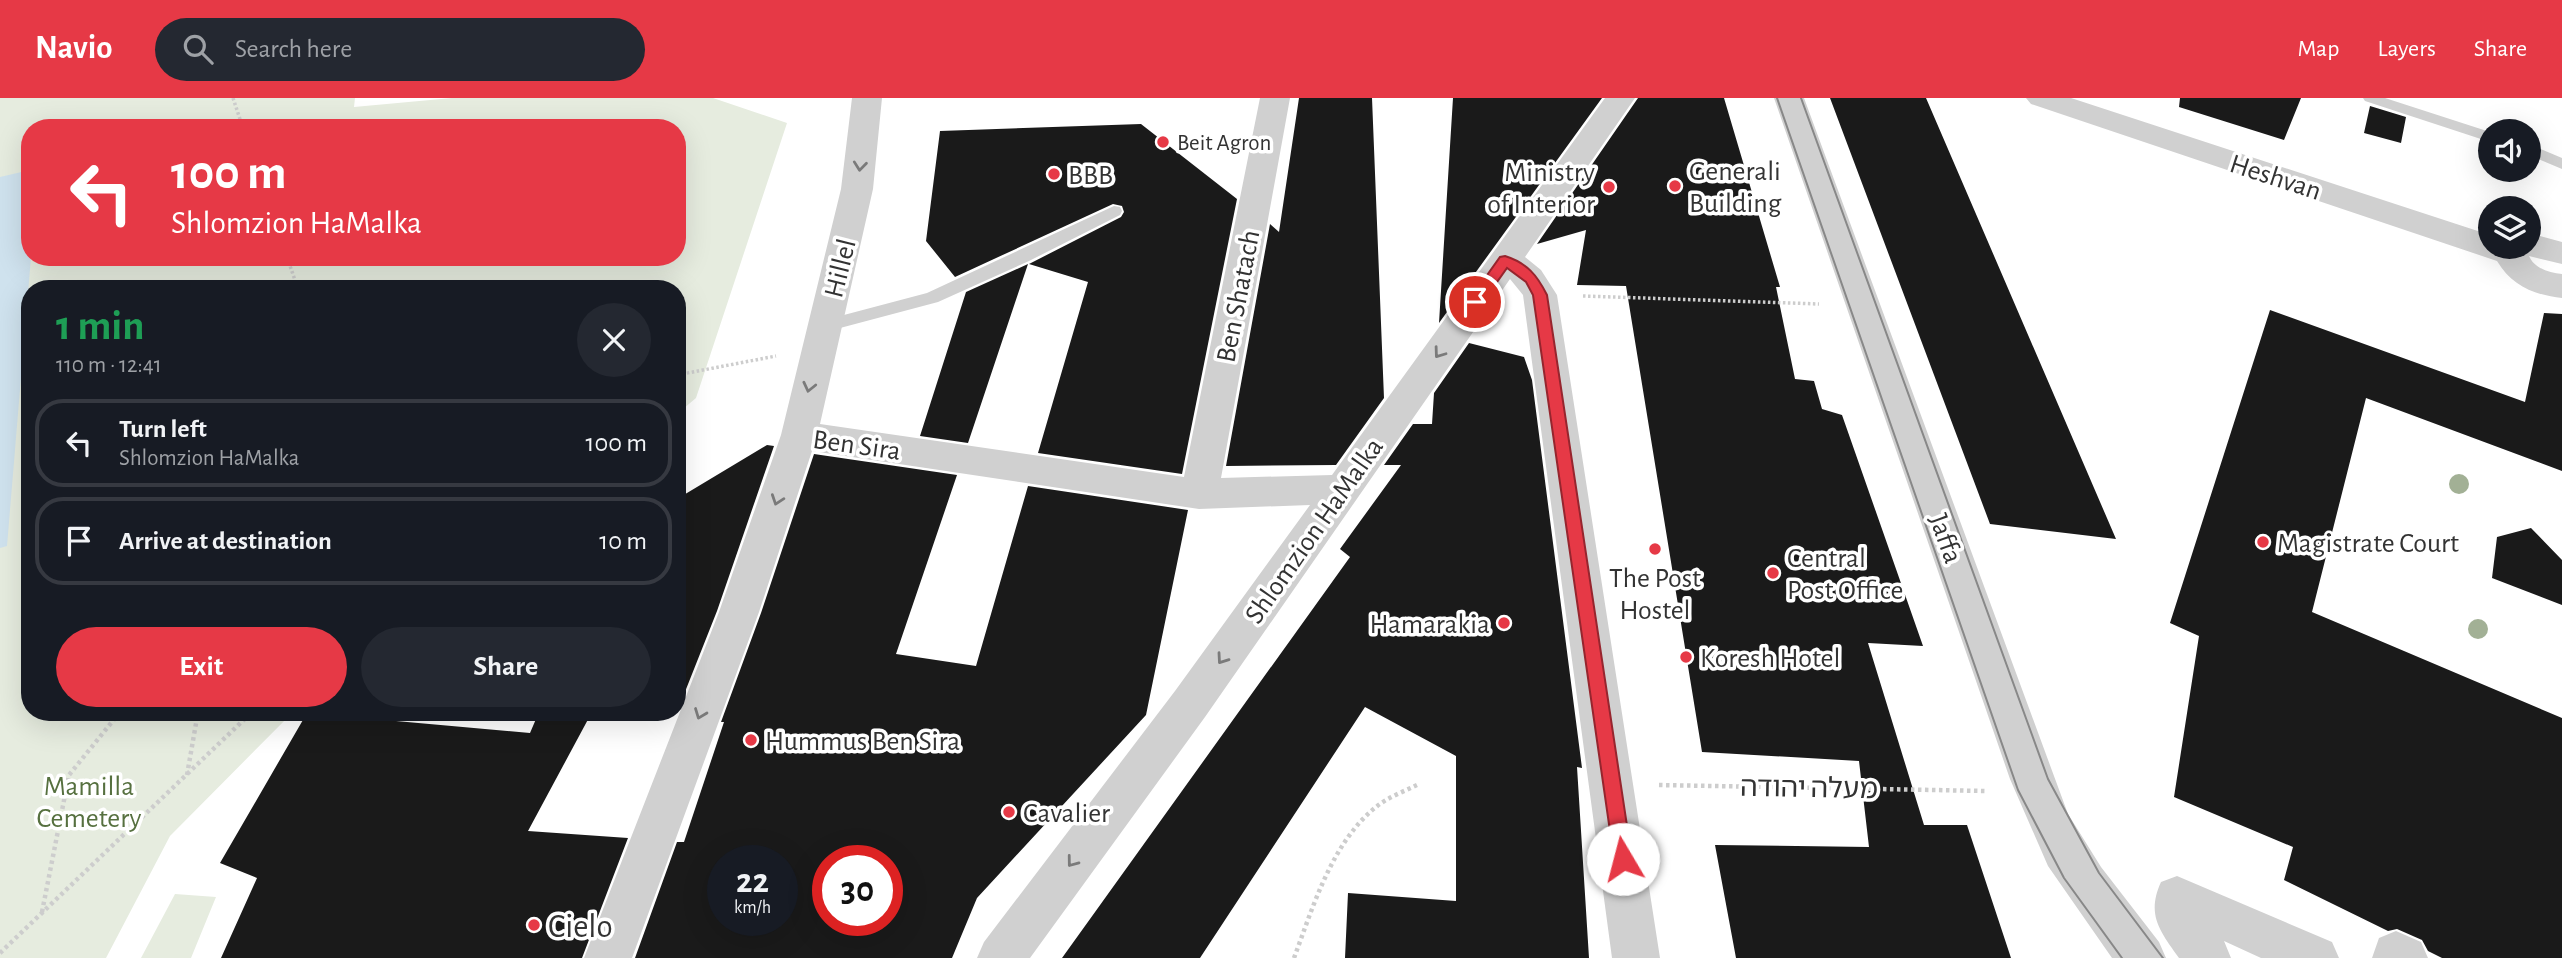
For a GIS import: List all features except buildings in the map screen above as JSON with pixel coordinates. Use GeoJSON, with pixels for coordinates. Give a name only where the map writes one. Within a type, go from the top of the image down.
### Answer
{"type":"FeatureCollection","features":[{"type":"Feature","properties":{"kind":"street","name":"Hillel"},"geometry":{"type":"LineString","coordinates":[[799,435],[857,189],[867,98]]}},
{"type":"Feature","properties":{"kind":"street","name":"Ben Shatach"},"geometry":{"type":"LineString","coordinates":[[1199,494],[1275,98]]}},
{"type":"Feature","properties":{"kind":"street","name":"Shlomzion HaMalka"},"geometry":{"type":"LineString","coordinates":[[1001,958],[1190,704],[1620,98]]}},
{"type":"Feature","properties":{"kind":"street","name":"Jaffa"},"geometry":{"type":"LineString","coordinates":[[1789,98],[2032,779],[2050,822],[2075,868],[2109,918],[2142,958]]}},
{"type":"Feature","properties":{"kind":"street","name":"Heshvan"},"geometry":{"type":"LineString","coordinates":[[2041,98],[2478,230]]}},
{"type":"Feature","properties":{"kind":"street"},"geometry":{"type":"LineString","coordinates":[[2514,259],[2512,260],[2525,274],[2561,288]]}},
{"type":"Feature","properties":{"kind":"street"},"geometry":{"type":"LineString","coordinates":[[1505,261],[1527,274],[1540,295],[1636,958]]}},
{"type":"Feature","properties":{"kind":"street","name":"Ben Sira"},"geometry":{"type":"LineString","coordinates":[[608,958],[738,612],[799,435],[1199,494],[1342,489]]}},
{"type":"Feature","properties":{"kind":"street"},"geometry":{"type":"LineString","coordinates":[[2207,958],[2178,918],[2177,898],[2315,958]]}},
{"type":"Feature","properties":{"kind":"street"},"geometry":{"type":"LineString","coordinates":[[2396,958],[2396,954],[2404,958]]}},
{"type":"Feature","properties":{"kind":"lane"},"geometry":{"type":"LineString","coordinates":[[2370,98],[2478,133]]}},
{"type":"Feature","properties":{"kind":"lane"},"geometry":{"type":"LineString","coordinates":[[2541,154],[2562,164]]}},
{"type":"Feature","properties":{"kind":"lane"},"geometry":{"type":"LineString","coordinates":[[821,338],[932,298],[1023,257],[1114,211]]}},
{"type":"Feature","properties":{"kind":"path"},"geometry":{"type":"LineString","coordinates":[[233,98],[240,119]]}},
{"type":"Feature","properties":{"kind":"path"},"geometry":{"type":"LineString","coordinates":[[1540,295],[1864,306]]}},
{"type":"Feature","properties":{"kind":"path"},"geometry":{"type":"LineString","coordinates":[[686,371],[821,338]]}},
{"type":"Feature","properties":{"kind":"path"},"geometry":{"type":"LineString","coordinates":[[42,913],[69,775],[113,721]]}},
{"type":"Feature","properties":{"kind":"path"},"geometry":{"type":"LineString","coordinates":[[187,776],[196,721]]}},
{"type":"Feature","properties":{"kind":"path"},"geometry":{"type":"LineString","coordinates":[[0,953],[243,721]]}},
{"type":"Feature","properties":{"kind":"path"},"geometry":{"type":"LineString","coordinates":[[1294,958],[1310,916],[1345,842],[1376,807],[1419,784]]}},
{"type":"Feature","properties":{"kind":"path","name":"מעלה יהודה"},"geometry":{"type":"LineString","coordinates":[[1613,785],[1991,790]]}},
{"type":"Feature","properties":{"kind":"green space","name":"Mamilla Cemetery"},"geometry":{"type":"Polygon","coordinates":[[[0,98],[355,98],[354,107],[452,98],[713,98],[787,123],[696,398],[686,406],[686,280],[21,280],[21,721],[284,721],[170,836],[106,958],[0,958],[0,98]]]}},
{"type":"Feature","properties":{"kind":"green space"},"geometry":{"type":"Polygon","coordinates":[[[175,894],[216,897],[191,958],[141,958],[175,894]]]}},
{"type":"Feature","properties":{"kind":"water"},"geometry":{"type":"Polygon","coordinates":[[[21,172],[21,266],[30,266],[29,280],[21,280],[21,377],[7,546],[0,548],[0,177],[21,172]]]}},
{"type":"Feature","properties":{"kind":"tram line"},"geometry":{"type":"LineString","coordinates":[[1777,98],[2018,790],[2064,878],[2122,958]]}},
{"type":"Feature","properties":{"kind":"tram line"},"geometry":{"type":"LineString","coordinates":[[1801,98],[2048,779],[2099,873],[2163,958]]}},
{"type":"Feature","properties":{"kind":"place","name":"Beit Agron"},"geometry":{"type":"Point","coordinates":[1163,142]}},
{"type":"Feature","properties":{"kind":"place","name":"BBB"},"geometry":{"type":"Point","coordinates":[1054,174]}},
{"type":"Feature","properties":{"kind":"place","name":"Generali Building"},"geometry":{"type":"Point","coordinates":[1675,186]}},
{"type":"Feature","properties":{"kind":"place","name":"Ministry of Interior"},"geometry":{"type":"Point","coordinates":[1609,187]}},
{"type":"Feature","properties":{"kind":"place","name":"Magistrate Court"},"geometry":{"type":"Point","coordinates":[2263,542]}},
{"type":"Feature","properties":{"kind":"place","name":"The Post Hostel"},"geometry":{"type":"Point","coordinates":[1655,549]}},
{"type":"Feature","properties":{"kind":"place","name":"Central Post Office"},"geometry":{"type":"Point","coordinates":[1773,573]}},
{"type":"Feature","properties":{"kind":"place","name":"Hamarakia"},"geometry":{"type":"Point","coordinates":[1504,623]}},
{"type":"Feature","properties":{"kind":"place","name":"Koresh Hotel"},"geometry":{"type":"Point","coordinates":[1686,657]}},
{"type":"Feature","properties":{"kind":"place","name":"Hummus Ben Sira"},"geometry":{"type":"Point","coordinates":[751,740]}},
{"type":"Feature","properties":{"kind":"place","name":"Cavalier"},"geometry":{"type":"Point","coordinates":[1009,812]}},
{"type":"Feature","properties":{"kind":"place","name":"Cielo"},"geometry":{"type":"Point","coordinates":[534,925]}},
{"type":"Feature","properties":{"kind":"route"},"geometry":{"type":"LineString","coordinates":[[1475,302],[1505,261],[1522,269],[1532,279],[1540,295],[1623,859]]}}]}
